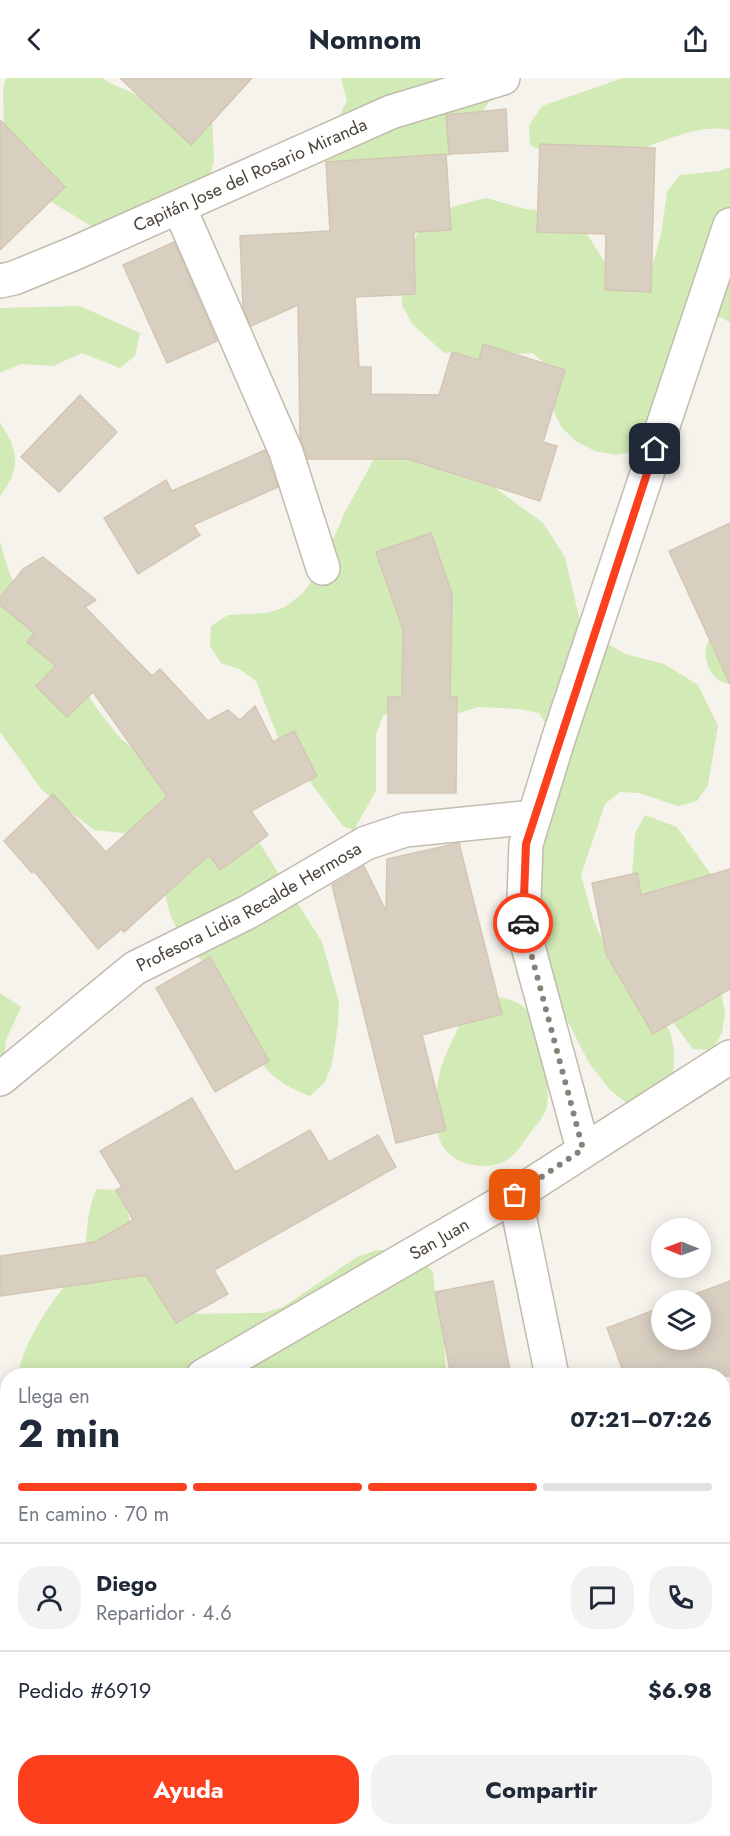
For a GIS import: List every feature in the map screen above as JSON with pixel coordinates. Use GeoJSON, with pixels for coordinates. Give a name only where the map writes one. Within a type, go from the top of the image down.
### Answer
{"type":"FeatureCollection","features":[{"type":"Feature","properties":{"kind":"street","name":"Capitán Jose del Rosario Miranda"},"geometry":{"type":"LineString","coordinates":[[0,281],[75,253],[391,112],[502,78]]}},
{"type":"Feature","properties":{"kind":"street"},"geometry":{"type":"LineString","coordinates":[[179,207],[286,452],[323,568]]}},
{"type":"Feature","properties":{"kind":"street"},"geometry":{"type":"LineString","coordinates":[[583,1149],[523,928],[526,844],[730,225]]}},
{"type":"Feature","properties":{"kind":"street","name":"Profesora Lidia Recalde Hermosa"},"geometry":{"type":"LineString","coordinates":[[0,1079],[135,968],[248,912],[366,843],[405,830],[534,817]]}},
{"type":"Feature","properties":{"kind":"street","name":"San Juan"},"geometry":{"type":"LineString","coordinates":[[217,1368],[515,1195],[583,1149],[730,1057]]}},
{"type":"Feature","properties":{"kind":"street"},"geometry":{"type":"LineString","coordinates":[[515,1195],[550,1368]]}},
{"type":"Feature","properties":{"kind":"green space"},"geometry":{"type":"Polygon","coordinates":[[[6,78],[102,78],[142,99],[212,117],[214,160],[209,180],[96,229],[30,189],[4,134],[3,90],[6,78]]]}},
{"type":"Feature","properties":{"kind":"green space"},"geometry":{"type":"Polygon","coordinates":[[[341,78],[507,78],[483,110],[478,130],[468,148],[441,159],[399,157],[345,168],[326,162],[327,139],[347,101],[341,78]]]}},
{"type":"Feature","properties":{"kind":"green space"},"geometry":{"type":"Polygon","coordinates":[[[623,78],[730,78],[730,130],[697,130],[632,151],[603,156],[558,155],[530,145],[529,125],[542,106],[623,78]]]}},
{"type":"Feature","properties":{"kind":"green space"},"geometry":{"type":"Polygon","coordinates":[[[730,167],[730,323],[723,318],[705,315],[671,425],[635,451],[616,455],[595,451],[577,442],[562,428],[553,410],[549,368],[533,353],[497,355],[472,361],[452,352],[444,353],[412,324],[402,305],[402,285],[407,252],[418,233],[432,220],[455,206],[486,198],[525,209],[565,213],[580,223],[611,272],[650,275],[661,235],[667,192],[680,175],[719,171],[730,167]]]}},
{"type":"Feature","properties":{"kind":"green space"},"geometry":{"type":"Polygon","coordinates":[[[80,306],[140,333],[135,356],[120,368],[82,353],[53,366],[21,364],[0,373],[0,308],[80,306]]]}},
{"type":"Feature","properties":{"kind":"green space"},"geometry":{"type":"Polygon","coordinates":[[[0,423],[11,442],[15,460],[12,477],[0,496],[0,423]]]}},
{"type":"Feature","properties":{"kind":"green space"},"geometry":{"type":"Polygon","coordinates":[[[428,440],[455,474],[494,487],[543,523],[565,557],[579,617],[590,633],[625,654],[664,664],[698,685],[718,726],[708,785],[697,801],[678,806],[639,793],[620,792],[605,804],[581,875],[593,919],[615,969],[670,1031],[674,1050],[673,1094],[628,1104],[610,1090],[589,1063],[561,1008],[537,920],[549,729],[539,713],[519,709],[478,707],[459,713],[400,709],[383,716],[376,734],[376,791],[354,830],[343,826],[279,740],[256,681],[241,670],[221,663],[210,646],[211,626],[228,615],[267,613],[285,607],[303,593],[320,569],[345,512],[375,457],[428,440]]]}},
{"type":"Feature","properties":{"kind":"green space"},"geometry":{"type":"Polygon","coordinates":[[[0,542],[9,572],[25,606],[64,653],[95,706],[120,738],[255,836],[322,942],[339,1002],[338,1024],[332,1064],[325,1082],[310,1096],[289,1087],[273,1075],[249,1046],[212,975],[182,937],[174,923],[159,865],[151,852],[132,834],[94,830],[42,790],[0,732],[0,542]]]}},
{"type":"Feature","properties":{"kind":"green space"},"geometry":{"type":"Polygon","coordinates":[[[730,628],[730,684],[715,677],[710,670],[706,654],[710,638],[716,632],[730,628]]]}},
{"type":"Feature","properties":{"kind":"green space"},"geometry":{"type":"Polygon","coordinates":[[[645,815],[677,827],[712,876],[718,976],[725,1013],[722,1033],[712,1050],[693,1049],[669,1017],[632,876],[635,834],[645,815]]]}},
{"type":"Feature","properties":{"kind":"green space"},"geometry":{"type":"Polygon","coordinates":[[[0,993],[21,1007],[6,1040],[0,1087],[0,993]]]}},
{"type":"Feature","properties":{"kind":"green space"},"geometry":{"type":"Polygon","coordinates":[[[497,997],[516,1002],[527,1010],[530,1016],[546,1076],[548,1102],[543,1117],[511,1157],[493,1165],[472,1165],[452,1156],[440,1141],[436,1119],[438,1082],[443,1062],[460,1025],[466,1005],[497,997]]]}},
{"type":"Feature","properties":{"kind":"green space"},"geometry":{"type":"Polygon","coordinates":[[[97,1189],[116,1190],[126,1208],[145,1267],[184,1314],[263,1313],[283,1307],[357,1257],[377,1250],[399,1250],[417,1255],[433,1272],[435,1292],[443,1319],[446,1368],[20,1368],[37,1326],[79,1266],[85,1247],[93,1199],[97,1189]]]}},
{"type":"Feature","properties":{"kind":"building"},"geometry":{"type":"Polygon","coordinates":[[[120,78],[252,78],[191,145],[120,78]]]}},
{"type":"Feature","properties":{"kind":"building"},"geometry":{"type":"Polygon","coordinates":[[[506,109],[508,151],[449,154],[446,115],[506,109]]]}},
{"type":"Feature","properties":{"kind":"building"},"geometry":{"type":"Polygon","coordinates":[[[0,120],[65,187],[0,250],[0,120]]]}},
{"type":"Feature","properties":{"kind":"building"},"geometry":{"type":"Polygon","coordinates":[[[540,144],[655,148],[651,292],[605,290],[606,234],[537,232],[540,144]]]}},
{"type":"Feature","properties":{"kind":"building"},"geometry":{"type":"Polygon","coordinates":[[[446,154],[451,230],[414,232],[415,294],[355,297],[359,367],[371,367],[371,394],[439,395],[452,352],[479,360],[483,344],[565,370],[543,442],[557,446],[540,501],[408,459],[308,459],[300,437],[298,305],[251,326],[243,308],[240,236],[330,231],[326,162],[446,154]]]}},
{"type":"Feature","properties":{"kind":"building"},"geometry":{"type":"Polygon","coordinates":[[[174,242],[217,341],[167,363],[123,265],[174,242]]]}},
{"type":"Feature","properties":{"kind":"building"},"geometry":{"type":"Polygon","coordinates":[[[80,395],[117,432],[59,492],[21,457],[80,395]]]}},
{"type":"Feature","properties":{"kind":"building"},"geometry":{"type":"Polygon","coordinates":[[[265,450],[278,487],[193,525],[200,535],[138,574],[104,518],[166,480],[172,491],[265,450]]]}},
{"type":"Feature","properties":{"kind":"building"},"geometry":{"type":"Polygon","coordinates":[[[730,523],[730,684],[669,551],[730,523]]]}},
{"type":"Feature","properties":{"kind":"building"},"geometry":{"type":"Polygon","coordinates":[[[431,533],[452,594],[450,697],[457,697],[456,793],[388,793],[388,697],[402,697],[403,630],[376,552],[431,533]]]}},
{"type":"Feature","properties":{"kind":"building"},"geometry":{"type":"Polygon","coordinates":[[[43,557],[96,600],[85,607],[152,676],[160,669],[208,721],[228,710],[240,720],[255,706],[273,742],[294,731],[317,776],[251,811],[268,835],[220,870],[209,855],[124,932],[122,929],[98,949],[34,871],[32,873],[4,841],[53,794],[106,852],[167,796],[93,692],[67,717],[36,686],[56,666],[27,642],[34,633],[0,605],[0,598],[23,569],[43,557]]]}},
{"type":"Feature","properties":{"kind":"building"},"geometry":{"type":"Polygon","coordinates":[[[459,843],[502,1014],[422,1035],[446,1130],[396,1143],[332,885],[364,866],[386,911],[387,859],[459,843]]]}},
{"type":"Feature","properties":{"kind":"building"},"geometry":{"type":"Polygon","coordinates":[[[730,869],[730,989],[653,1034],[606,954],[592,883],[637,873],[641,895],[730,869]]]}},
{"type":"Feature","properties":{"kind":"building"},"geometry":{"type":"Polygon","coordinates":[[[210,957],[269,1061],[215,1092],[156,988],[210,957]]]}},
{"type":"Feature","properties":{"kind":"building"},"geometry":{"type":"Polygon","coordinates":[[[192,1098],[235,1172],[310,1130],[329,1162],[378,1135],[396,1167],[214,1270],[228,1294],[176,1323],[146,1275],[0,1296],[0,1256],[95,1242],[133,1220],[116,1190],[122,1187],[100,1151],[192,1098]]]}},
{"type":"Feature","properties":{"kind":"building"},"geometry":{"type":"Polygon","coordinates":[[[493,1281],[509,1368],[449,1368],[435,1292],[493,1281]]]}},
{"type":"Feature","properties":{"kind":"building"},"geometry":{"type":"Polygon","coordinates":[[[730,1281],[730,1368],[622,1368],[607,1328],[651,1311],[651,1350],[711,1350],[711,1290],[706,1290],[730,1281]]]}},
{"type":"Feature","properties":{"kind":"way so far"},"geometry":{"type":"LineString","coordinates":[[515,1195],[583,1149],[523,923]]}},
{"type":"Feature","properties":{"kind":"route"},"geometry":{"type":"LineString","coordinates":[[523,923],[526,844],[558,740],[655,449]]}}]}
